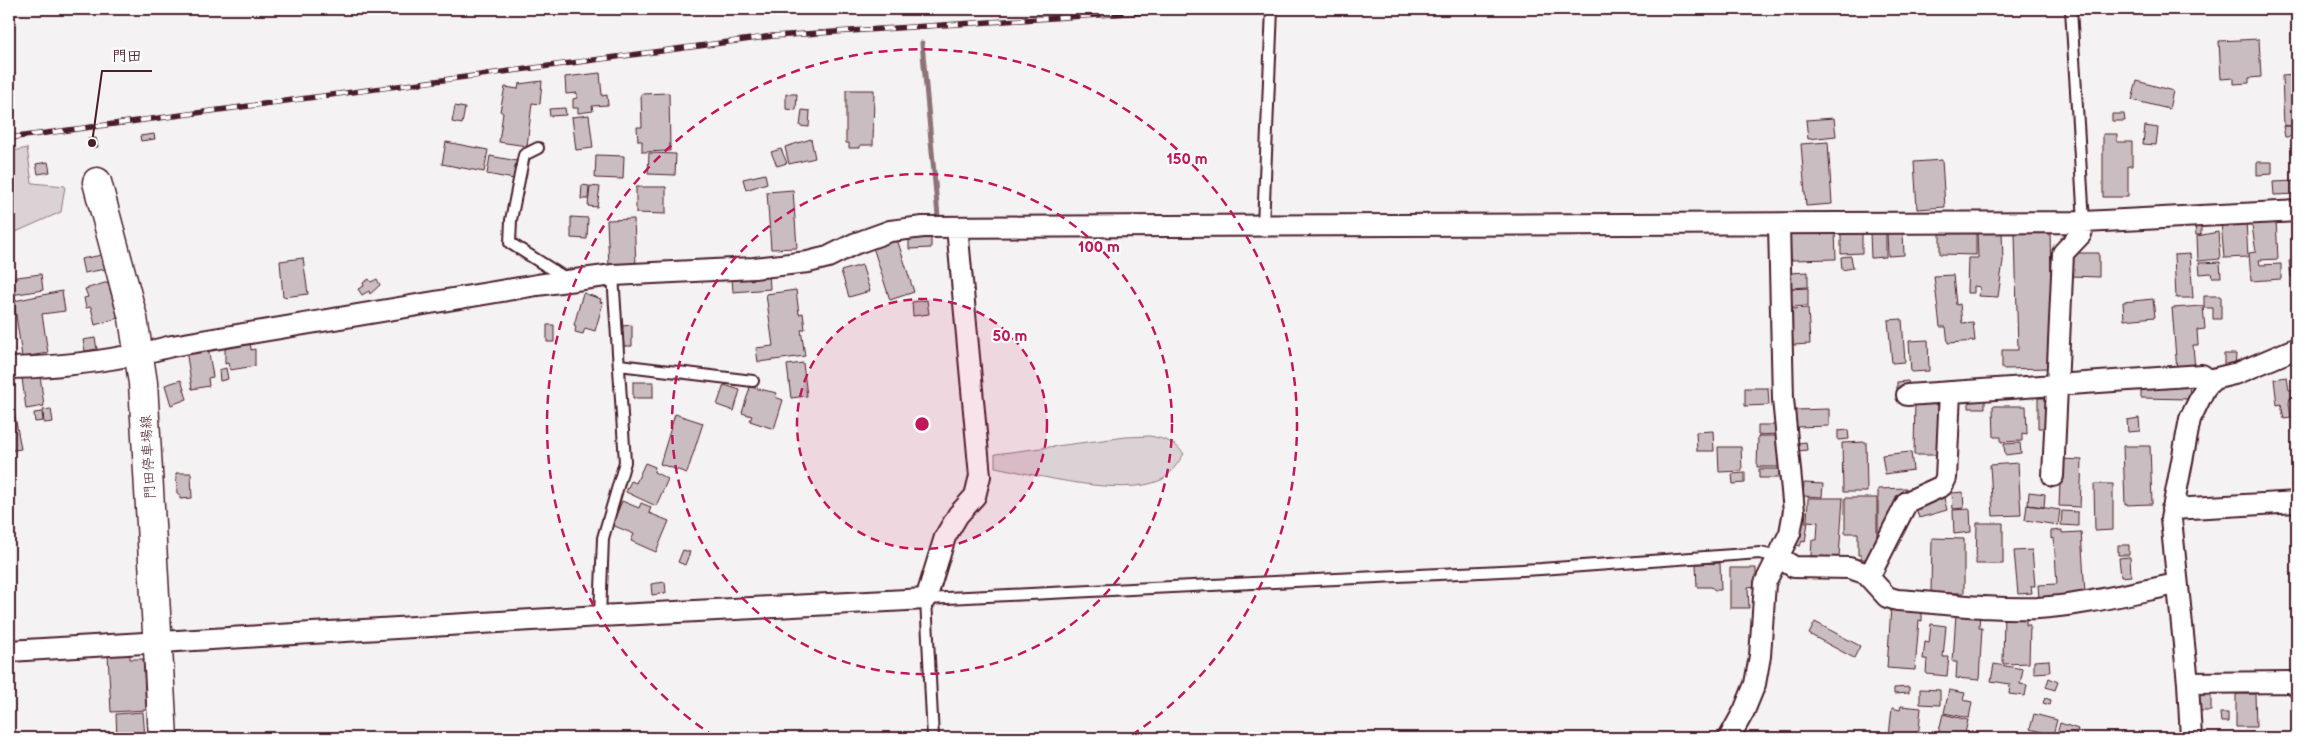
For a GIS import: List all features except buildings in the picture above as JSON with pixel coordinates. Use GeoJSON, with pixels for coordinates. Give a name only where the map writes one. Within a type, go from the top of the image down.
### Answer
{"type":"FeatureCollection","features":[{"type":"Feature","properties":{"kind":"main road","name":"門田停車場線"},"geometry":{"type":"LineString","coordinates":[[97,182],[133,318],[140,354],[163,738]]}},
{"type":"Feature","properties":{"kind":"street"},"geometry":{"type":"LineString","coordinates":[[9,368],[60,366],[140,354],[172,346],[613,275],[754,268],[808,262],[828,257],[854,244],[890,232],[923,227],[2084,222],[2297,210]]}},
{"type":"Feature","properties":{"kind":"street"},"geometry":{"type":"LineString","coordinates":[[2053,476],[2063,253],[2082,234],[2084,222]]}},
{"type":"Feature","properties":{"kind":"street"},"geometry":{"type":"LineString","coordinates":[[1728,738],[1744,711],[1755,684],[1760,656],[1765,583],[1790,532],[1794,511],[1783,399],[1779,224]]}},
{"type":"Feature","properties":{"kind":"street"},"geometry":{"type":"LineString","coordinates":[[9,651],[926,599],[945,536],[958,515],[975,496],[980,476],[957,227]]}},
{"type":"Feature","properties":{"kind":"street"},"geometry":{"type":"LineString","coordinates":[[2191,738],[2188,684],[2171,539],[2172,509],[2190,419],[2205,388],[2213,379],[2238,373],[2297,348]]}},
{"type":"Feature","properties":{"kind":"street"},"geometry":{"type":"LineString","coordinates":[[1907,395],[2202,376],[2211,382]]}},
{"type":"Feature","properties":{"kind":"street"},"geometry":{"type":"LineString","coordinates":[[1869,577],[1907,502],[1942,486],[1946,478],[1950,392]]}},
{"type":"Feature","properties":{"kind":"street"},"geometry":{"type":"LineString","coordinates":[[2172,509],[2297,502]]}},
{"type":"Feature","properties":{"kind":"street"},"geometry":{"type":"LineString","coordinates":[[1778,557],[1794,567],[1849,568],[1865,573],[1886,597],[1897,600],[2006,608],[2038,608],[2177,584]]}},
{"type":"Feature","properties":{"kind":"street"},"geometry":{"type":"LineString","coordinates":[[2188,684],[2291,682],[2297,686]]}},
{"type":"Feature","properties":{"kind":"lane"},"geometry":{"type":"LineString","coordinates":[[1263,226],[1272,9]]}},
{"type":"Feature","properties":{"kind":"lane"},"geometry":{"type":"LineString","coordinates":[[2070,9],[2084,222]]}},
{"type":"Feature","properties":{"kind":"lane"},"geometry":{"type":"LineString","coordinates":[[538,148],[524,155],[511,220],[510,243],[570,281]]}},
{"type":"Feature","properties":{"kind":"lane"},"geometry":{"type":"LineString","coordinates":[[600,616],[603,538],[625,462],[613,275]]}},
{"type":"Feature","properties":{"kind":"lane"},"geometry":{"type":"LineString","coordinates":[[619,365],[753,381]]}},
{"type":"Feature","properties":{"kind":"lane"},"geometry":{"type":"LineString","coordinates":[[933,738],[926,599],[1541,569],[1760,553],[1778,557]]}},
{"type":"Feature","properties":{"kind":"shaded area"},"geometry":{"type":"Polygon","coordinates":[[[27,148],[32,183],[65,186],[61,212],[9,235],[9,152],[27,148]]]}},
{"type":"Feature","properties":{"kind":"shaded area"},"geometry":{"type":"Polygon","coordinates":[[[1150,436],[1169,442],[1184,454],[1168,475],[1161,480],[1144,485],[1125,487],[1102,486],[995,467],[995,454],[1126,437],[1150,436]]]}},
{"type":"Feature","properties":{"kind":"waterway"},"geometry":{"type":"LineString","coordinates":[[922,43],[938,216]]}},
{"type":"Feature","properties":{"kind":"railway"},"geometry":{"type":"LineString","coordinates":[[9,138],[773,36],[1190,9]]}},
{"type":"Feature","properties":{"kind":"place","name":"門田"},"geometry":{"type":"Point","coordinates":[92,143]}}]}
